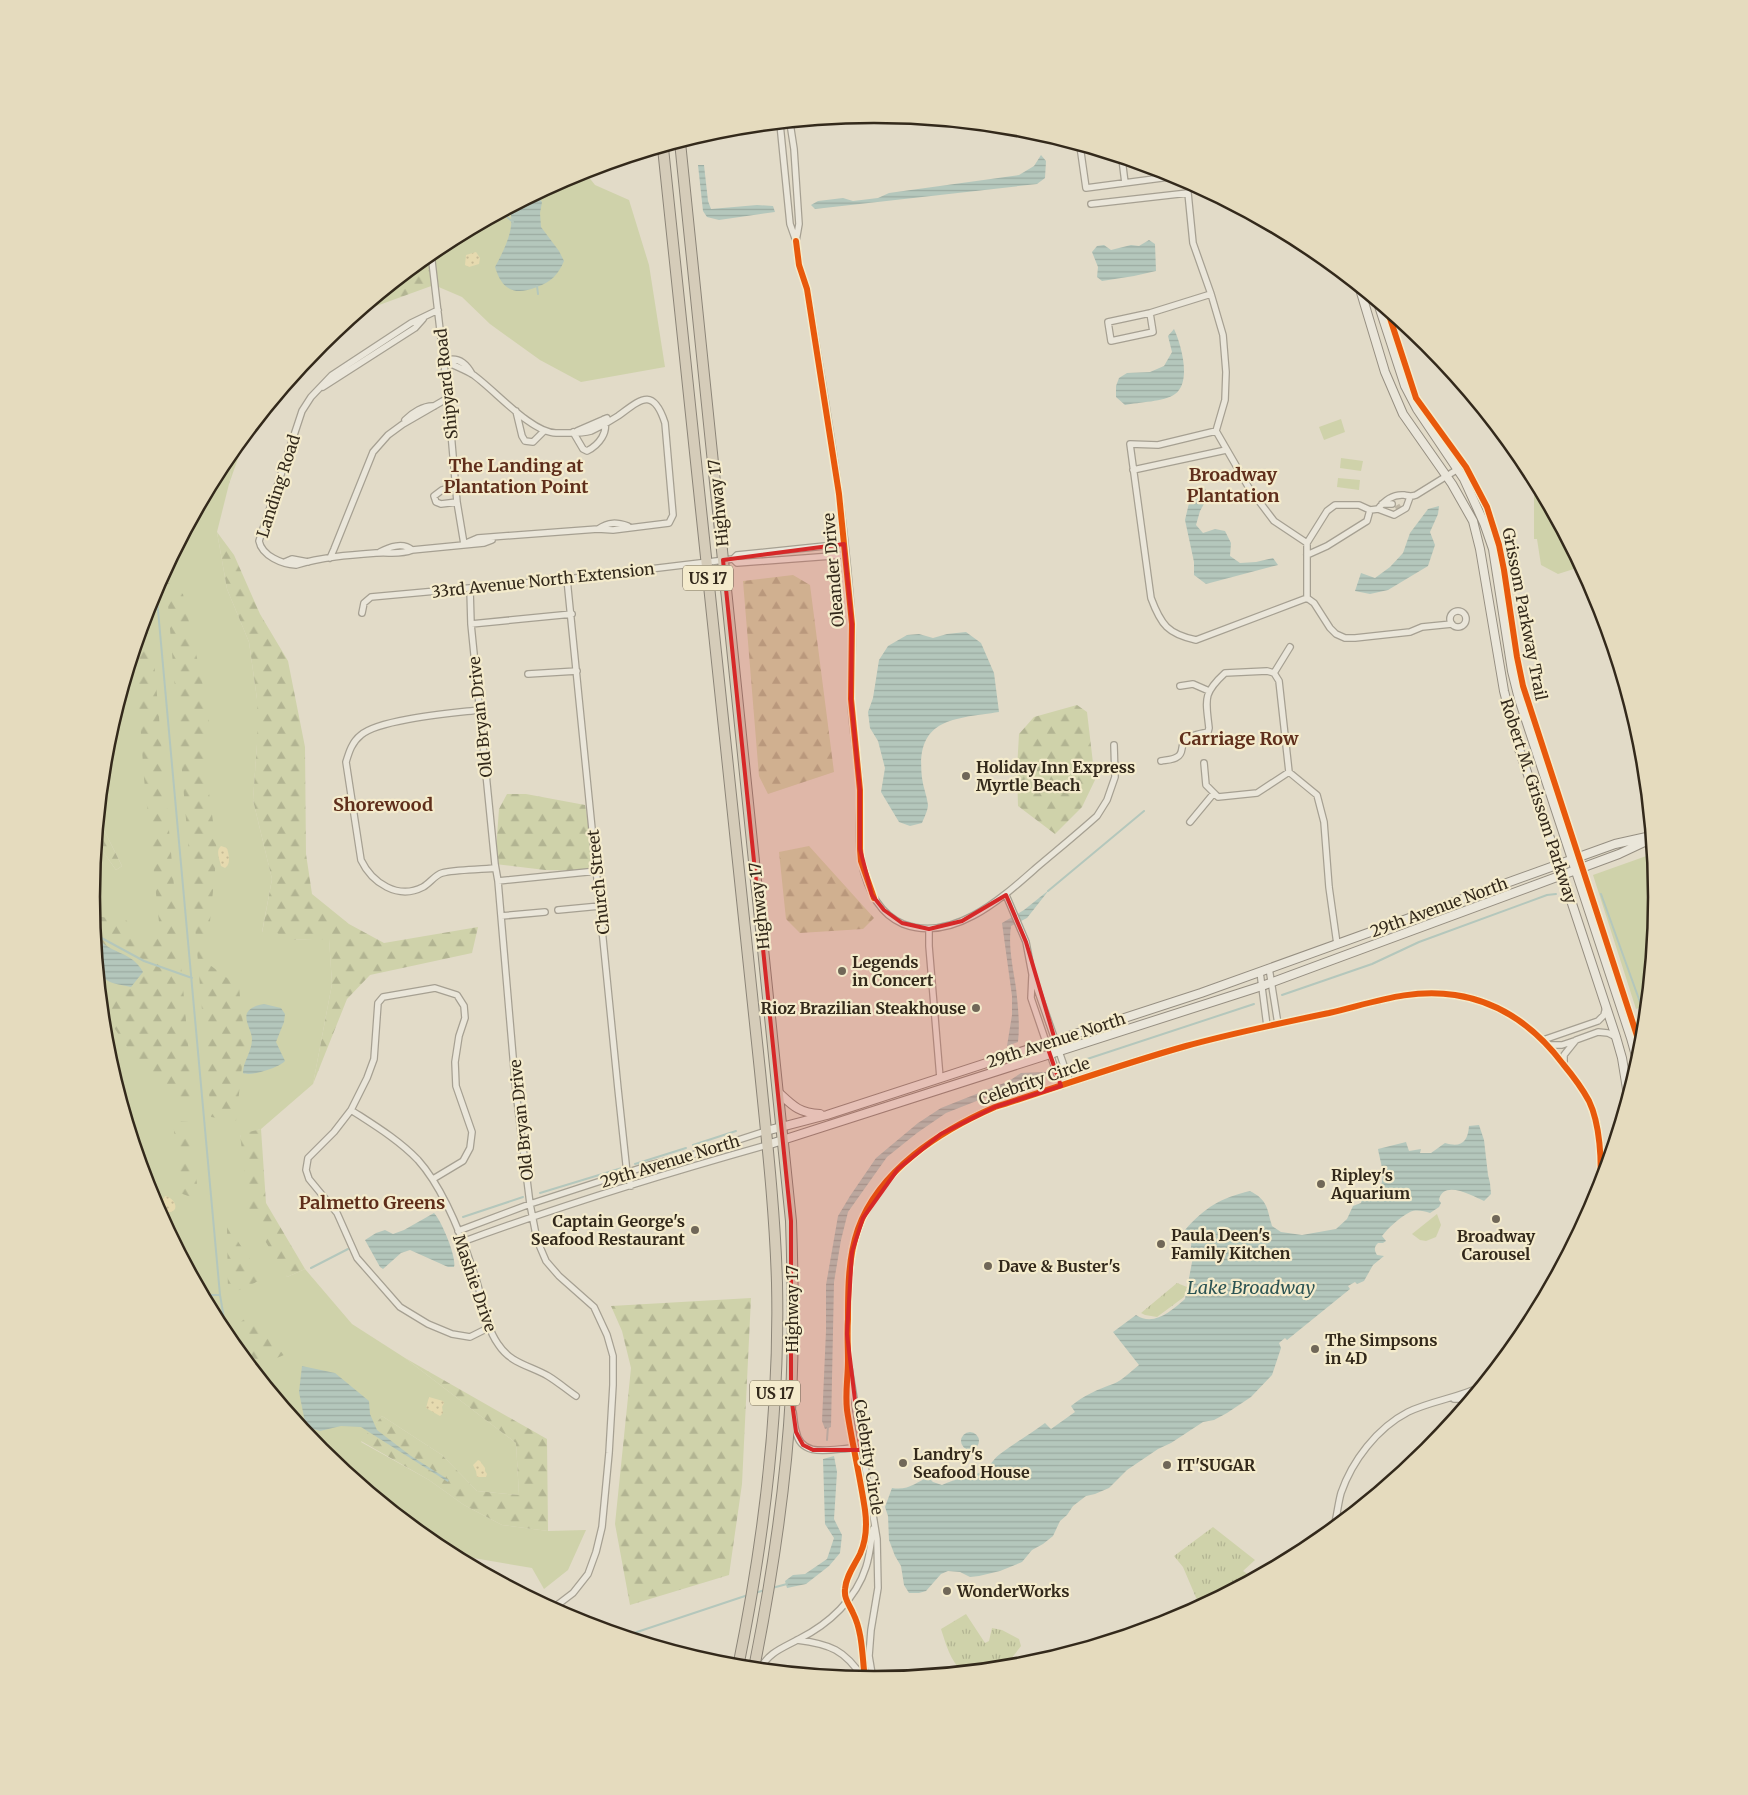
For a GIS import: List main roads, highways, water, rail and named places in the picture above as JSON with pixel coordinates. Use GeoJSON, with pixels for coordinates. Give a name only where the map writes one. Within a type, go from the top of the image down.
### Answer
{"type":"FeatureCollection","features":[{"type":"Feature","properties":{"kind":"highway","name":"Highway 17"},"geometry":{"type":"LineString","coordinates":[[681,148],[728,560],[791,1221],[793,1336],[786,1465],[773,1569],[755,1662]]}},
{"type":"Feature","properties":{"kind":"highway","name":"Highway 17"},"geometry":{"type":"LineString","coordinates":[[664,153],[766,1131],[777,1282],[772,1443],[756,1574],[739,1660]]}},
{"type":"Feature","properties":{"kind":"main road","name":"Robert M. Grissom Parkway"},"geometry":{"type":"LineString","coordinates":[[1363,298],[1385,372],[1403,414],[1446,476],[1473,522],[1480,549],[1504,692],[1519,748],[1616,1038],[1626,1081]]}},
{"type":"Feature","properties":{"kind":"main road","name":"Robert M. Grissom Parkway"},"geometry":{"type":"LineString","coordinates":[[1382,314],[1405,386],[1417,410],[1464,479],[1484,523],[1492,549],[1512,671],[1519,699],[1633,1046]]}},
{"type":"Feature","properties":{"kind":"main road","name":"29th Avenue North"},"geometry":{"type":"LineString","coordinates":[[766,1131],[827,1115],[1201,993],[1615,844],[1645,839]]}},
{"type":"Feature","properties":{"kind":"main road","name":"29th Avenue North"},"geometry":{"type":"LineString","coordinates":[[767,1145],[1271,983],[1575,871],[1619,854],[1645,841]]}},
{"type":"Feature","properties":{"kind":"main road"},"geometry":{"type":"LineString","coordinates":[[778,1092],[800,1111],[827,1115]]}},
{"type":"Feature","properties":{"kind":"water"},"geometry":{"type":"Polygon","coordinates":[[[1041,155],[1046,161],[1045,178],[1037,184],[815,209],[811,205],[818,201],[843,198],[853,201],[878,198],[889,193],[1019,175],[1034,166],[1041,155]]]}},
{"type":"Feature","properties":{"kind":"water"},"geometry":{"type":"Polygon","coordinates":[[[698,165],[704,165],[708,201],[711,209],[757,205],[773,206],[775,212],[719,220],[707,217],[703,211],[698,165]]]}},
{"type":"Feature","properties":{"kind":"water"},"geometry":{"type":"Polygon","coordinates":[[[540,199],[542,202],[540,213],[541,227],[564,261],[557,274],[550,280],[529,290],[515,291],[505,286],[495,267],[505,247],[510,231],[511,214],[540,199]]]}},
{"type":"Feature","properties":{"kind":"water"},"geometry":{"type":"Polygon","coordinates":[[[1149,240],[1155,244],[1156,271],[1102,281],[1097,277],[1098,267],[1092,252],[1097,246],[1104,245],[1111,250],[1131,245],[1139,246],[1149,240]]]}},
{"type":"Feature","properties":{"kind":"water"},"geometry":{"type":"Polygon","coordinates":[[[1174,329],[1180,344],[1184,363],[1183,381],[1180,388],[1175,394],[1165,399],[1125,405],[1116,397],[1116,386],[1119,378],[1127,373],[1150,372],[1164,366],[1172,352],[1168,336],[1174,329]]]}},
{"type":"Feature","properties":{"kind":"water"},"geometry":{"type":"Polygon","coordinates":[[[1204,487],[1209,495],[1200,511],[1196,525],[1203,533],[1215,529],[1225,531],[1231,543],[1230,556],[1240,563],[1273,558],[1278,565],[1206,584],[1194,575],[1194,562],[1185,520],[1190,499],[1204,487]]]}},
{"type":"Feature","properties":{"kind":"water"},"geometry":{"type":"Polygon","coordinates":[[[1439,506],[1438,514],[1430,532],[1435,545],[1428,566],[1388,590],[1370,594],[1355,591],[1361,573],[1375,578],[1390,567],[1403,553],[1410,533],[1428,509],[1439,506]]]}},
{"type":"Feature","properties":{"kind":"water"},"geometry":{"type":"Polygon","coordinates":[[[966,632],[981,643],[994,673],[999,712],[953,720],[941,725],[931,733],[925,743],[921,758],[922,778],[928,805],[922,823],[910,826],[899,822],[881,792],[885,768],[878,741],[870,728],[868,712],[873,698],[879,660],[888,646],[907,635],[919,634],[933,638],[966,632]]]}},
{"type":"Feature","properties":{"kind":"water"},"geometry":{"type":"Polygon","coordinates":[[[1049,890],[1027,918],[1011,926],[1010,949],[1017,995],[1019,1029],[1018,1042],[1007,1046],[1012,1015],[1012,996],[1002,923],[1024,910],[1049,890]]]}},
{"type":"Feature","properties":{"kind":"water"},"geometry":{"type":"Polygon","coordinates":[[[102,942],[133,960],[143,972],[131,987],[109,982],[105,979],[102,942]]]}},
{"type":"Feature","properties":{"kind":"water"},"geometry":{"type":"Polygon","coordinates":[[[264,1004],[281,1008],[285,1014],[276,1042],[285,1061],[265,1071],[252,1074],[243,1073],[252,1039],[246,1016],[252,1008],[264,1004]]]}},
{"type":"Feature","properties":{"kind":"water"},"geometry":{"type":"Polygon","coordinates":[[[1048,1072],[1049,1075],[1033,1079],[946,1113],[917,1133],[887,1157],[848,1212],[834,1282],[831,1427],[825,1429],[822,1421],[826,1285],[838,1216],[850,1196],[876,1158],[918,1123],[941,1108],[1009,1081],[1021,1073],[1048,1072]]]}},
{"type":"Feature","properties":{"kind":"water","name":"Lake Broadway"},"geometry":{"type":"Polygon","coordinates":[[[1479,1125],[1484,1140],[1491,1194],[1484,1201],[1459,1191],[1446,1191],[1439,1200],[1441,1203],[1439,1207],[1430,1213],[1412,1211],[1395,1223],[1382,1236],[1386,1241],[1378,1243],[1375,1247],[1377,1255],[1384,1256],[1373,1265],[1364,1281],[1357,1284],[1355,1282],[1348,1286],[1350,1289],[1287,1340],[1285,1338],[1279,1343],[1281,1348],[1272,1375],[1251,1397],[1227,1413],[1214,1420],[1203,1422],[1171,1443],[1158,1449],[1127,1470],[1109,1488],[1086,1496],[1073,1506],[1060,1521],[1053,1536],[1032,1550],[1022,1562],[1000,1571],[979,1576],[970,1577],[960,1572],[948,1571],[941,1574],[926,1591],[909,1593],[904,1585],[901,1566],[889,1540],[888,1516],[885,1507],[892,1488],[908,1487],[928,1477],[933,1482],[942,1485],[981,1472],[996,1457],[1045,1423],[1051,1429],[1075,1412],[1071,1406],[1076,1402],[1091,1393],[1116,1383],[1139,1365],[1113,1332],[1136,1315],[1149,1319],[1162,1316],[1185,1299],[1193,1257],[1190,1256],[1192,1237],[1185,1230],[1207,1209],[1222,1200],[1250,1191],[1264,1202],[1272,1226],[1281,1232],[1302,1235],[1336,1229],[1347,1219],[1353,1206],[1361,1203],[1363,1193],[1375,1191],[1382,1183],[1383,1178],[1378,1149],[1406,1142],[1409,1151],[1421,1149],[1420,1153],[1431,1153],[1445,1143],[1455,1145],[1463,1142],[1467,1136],[1469,1126],[1479,1125]]]}},
{"type":"Feature","properties":{"kind":"water"},"geometry":{"type":"Polygon","coordinates":[[[434,1213],[448,1239],[453,1255],[454,1267],[448,1267],[410,1250],[401,1253],[383,1269],[380,1267],[365,1240],[385,1230],[393,1234],[404,1230],[434,1213]]]}},
{"type":"Feature","properties":{"kind":"water"},"geometry":{"type":"Polygon","coordinates":[[[302,1366],[335,1373],[369,1401],[370,1414],[377,1430],[411,1456],[449,1480],[448,1482],[361,1427],[341,1426],[320,1431],[311,1429],[305,1422],[299,1392],[302,1366]]]}},
{"type":"Feature","properties":{"kind":"water"},"geometry":{"type":"Polygon","coordinates":[[[970,1432],[976,1435],[979,1441],[976,1447],[970,1450],[964,1447],[961,1441],[964,1435],[970,1432]]]}},
{"type":"Feature","properties":{"kind":"water"},"geometry":{"type":"Polygon","coordinates":[[[834,1456],[837,1472],[834,1519],[842,1535],[840,1553],[829,1566],[806,1584],[787,1588],[785,1581],[793,1575],[805,1574],[827,1559],[834,1538],[825,1524],[823,1459],[834,1456]]]}},
{"type":"Feature","properties":{"kind":"waterway"},"geometry":{"type":"LineString","coordinates":[[507,217],[513,222]]}},
{"type":"Feature","properties":{"kind":"waterway"},"geometry":{"type":"LineString","coordinates":[[537,286],[538,294]]}},
{"type":"Feature","properties":{"kind":"waterway"},"geometry":{"type":"LineString","coordinates":[[158,605],[220,1295],[224,1318]]}},
{"type":"Feature","properties":{"kind":"waterway"},"geometry":{"type":"LineString","coordinates":[[1048,891],[1144,811]]}},
{"type":"Feature","properties":{"kind":"waterway"},"geometry":{"type":"LineString","coordinates":[[1282,995],[1372,964],[1419,942],[1547,895],[1556,894]]}},
{"type":"Feature","properties":{"kind":"waterway"},"geometry":{"type":"LineString","coordinates":[[1601,894],[1640,1002]]}},
{"type":"Feature","properties":{"kind":"waterway"},"geometry":{"type":"LineString","coordinates":[[102,938],[144,961],[192,978]]}},
{"type":"Feature","properties":{"kind":"waterway"},"geometry":{"type":"LineString","coordinates":[[1072,1064],[1254,1004]]}},
{"type":"Feature","properties":{"kind":"waterway"},"geometry":{"type":"LineString","coordinates":[[693,1145],[736,1131]]}},
{"type":"Feature","properties":{"kind":"waterway"},"geometry":{"type":"LineString","coordinates":[[635,1164],[686,1148]]}},
{"type":"Feature","properties":{"kind":"waterway"},"geometry":{"type":"LineString","coordinates":[[540,1193],[622,1168]]}},
{"type":"Feature","properties":{"kind":"waterway"},"geometry":{"type":"LineString","coordinates":[[463,1217],[523,1197]]}},
{"type":"Feature","properties":{"kind":"waterway"},"geometry":{"type":"LineString","coordinates":[[311,1268],[348,1249]]}},
{"type":"Feature","properties":{"kind":"waterway"},"geometry":{"type":"LineString","coordinates":[[210,1295],[220,1295]]}},
{"type":"Feature","properties":{"kind":"waterway"},"geometry":{"type":"LineString","coordinates":[[827,1440],[828,1426]]}},
{"type":"Feature","properties":{"kind":"waterway"},"geometry":{"type":"LineString","coordinates":[[772,1588],[787,1584]]}},
{"type":"Feature","properties":{"kind":"waterway"},"geometry":{"type":"LineString","coordinates":[[755,1593],[765,1590]]}},
{"type":"Feature","properties":{"kind":"waterway"},"geometry":{"type":"LineString","coordinates":[[634,1633],[748,1595]]}},
{"type":"Feature","properties":{"kind":"tunnel"},"geometry":{"type":"LineString","coordinates":[[1396,509],[1401,506]]}},
{"type":"Feature","properties":{"kind":"place","name":"Holiday Inn Express Myrtle Beach"},"geometry":{"type":"Point","coordinates":[966,776]}},
{"type":"Feature","properties":{"kind":"place","name":"Legends in Concert"},"geometry":{"type":"Point","coordinates":[842,971]}},
{"type":"Feature","properties":{"kind":"place","name":"Rioz Brazilian Steakhouse"},"geometry":{"type":"Point","coordinates":[976,1008]}},
{"type":"Feature","properties":{"kind":"place","name":"Ripley's Aquarium"},"geometry":{"type":"Point","coordinates":[1321,1184]}},
{"type":"Feature","properties":{"kind":"place","name":"Broadway Carousel"},"geometry":{"type":"Point","coordinates":[1496,1219]}},
{"type":"Feature","properties":{"kind":"place","name":"Captain George's Seafood Restaurant"},"geometry":{"type":"Point","coordinates":[695,1230]}},
{"type":"Feature","properties":{"kind":"place","name":"Paula Deen's Family Kitchen"},"geometry":{"type":"Point","coordinates":[1161,1244]}},
{"type":"Feature","properties":{"kind":"place","name":"Dave & Buster's"},"geometry":{"type":"Point","coordinates":[988,1266]}},
{"type":"Feature","properties":{"kind":"place","name":"The Simpsons in 4D"},"geometry":{"type":"Point","coordinates":[1315,1349]}},
{"type":"Feature","properties":{"kind":"place","name":"Landry's Seafood House"},"geometry":{"type":"Point","coordinates":[903,1463]}},
{"type":"Feature","properties":{"kind":"place","name":"IT'SUGAR"},"geometry":{"type":"Point","coordinates":[1167,1465]}},
{"type":"Feature","properties":{"kind":"place","name":"WonderWorks"},"geometry":{"type":"Point","coordinates":[947,1591]}},
{"type":"Feature","properties":{"kind":"district","name":"The Landing at Plantation Point"},"geometry":{"type":"Point","coordinates":[516,475]}},
{"type":"Feature","properties":{"kind":"district","name":"Broadway Plantation"},"geometry":{"type":"Point","coordinates":[1233,484]}},
{"type":"Feature","properties":{"kind":"district","name":"Carriage Row"},"geometry":{"type":"Point","coordinates":[1239,738]}},
{"type":"Feature","properties":{"kind":"district","name":"Shorewood"},"geometry":{"type":"Point","coordinates":[383,804]}},
{"type":"Feature","properties":{"kind":"district","name":"Palmetto Greens"},"geometry":{"type":"Point","coordinates":[372,1202]}}]}
